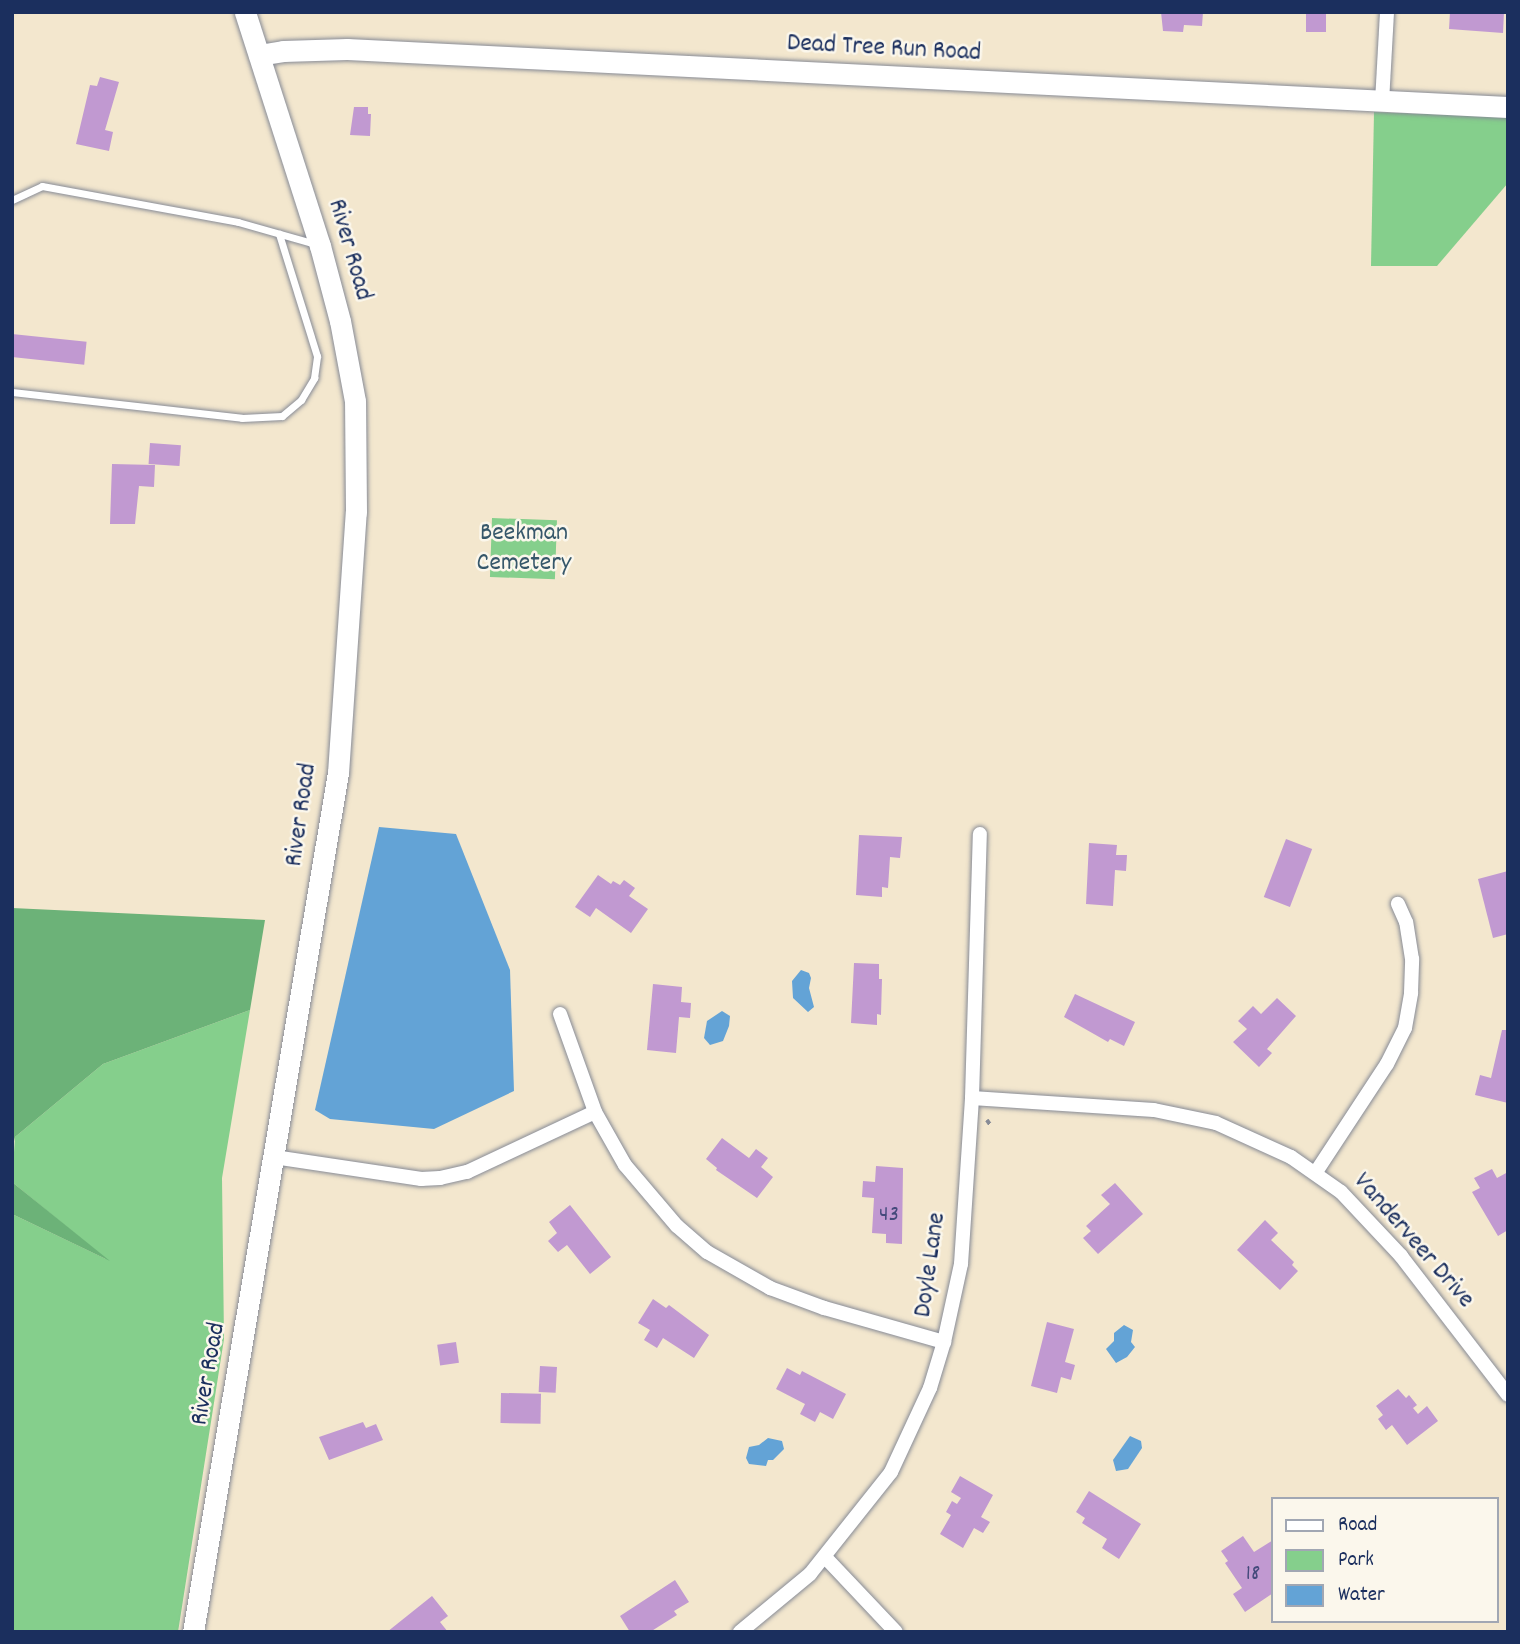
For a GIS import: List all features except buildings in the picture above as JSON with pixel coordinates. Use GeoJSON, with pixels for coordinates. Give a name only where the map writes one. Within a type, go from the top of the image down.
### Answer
{"type":"FeatureCollection","features":[{"type":"Feature","properties":{"kind":"main road","name":"River Road"},"geometry":{"type":"LineString","coordinates":[[193,1632],[338,773],[356,512],[355,401],[340,321],[320,246],[245,12]]}},
{"type":"Feature","properties":{"kind":"main road","name":"Dead Tree Run Road"},"geometry":{"type":"LineString","coordinates":[[259,55],[284,51],[347,50],[1508,107]]}},
{"type":"Feature","properties":{"kind":"street"},"geometry":{"type":"LineString","coordinates":[[1382,102],[1387,12]]}},
{"type":"Feature","properties":{"kind":"street","name":"Doyle Lane"},"geometry":{"type":"LineString","coordinates":[[740,1632],[810,1574],[891,1472],[930,1388],[944,1342],[961,1264],[972,1098],[980,834]]}},
{"type":"Feature","properties":{"kind":"street"},"geometry":{"type":"LineString","coordinates":[[1316,1172],[1387,1065],[1405,1028],[1411,993],[1412,959],[1406,922],[1398,904]]}},
{"type":"Feature","properties":{"kind":"street"},"geometry":{"type":"LineString","coordinates":[[560,1014],[595,1112],[625,1165],[653,1200],[707,1252],[770,1288],[824,1308],[944,1342]]}},
{"type":"Feature","properties":{"kind":"street","name":"Vanderveer Drive"},"geometry":{"type":"LineString","coordinates":[[972,1098],[1154,1110],[1216,1123],[1291,1157],[1341,1192],[1401,1256],[1508,1395]]}},
{"type":"Feature","properties":{"kind":"street"},"geometry":{"type":"LineString","coordinates":[[274,1157],[421,1179],[440,1178],[467,1172],[595,1112]]}},
{"type":"Feature","properties":{"kind":"street"},"geometry":{"type":"LineString","coordinates":[[825,1557],[896,1632]]}},
{"type":"Feature","properties":{"kind":"lane"},"geometry":{"type":"LineString","coordinates":[[12,200],[42,186],[238,222],[320,246]]}},
{"type":"Feature","properties":{"kind":"lane"},"geometry":{"type":"LineString","coordinates":[[12,392],[242,418],[282,416],[301,400],[314,378],[317,356],[279,234]]}},
{"type":"Feature","properties":{"kind":"path"},"geometry":{"type":"LineString","coordinates":[[987,1120],[992,1126]]}},
{"type":"Feature","properties":{"kind":"green space"},"geometry":{"type":"Polygon","coordinates":[[[1374,112],[1508,117],[1508,183],[1437,266],[1371,266],[1374,112]]]}},
{"type":"Feature","properties":{"kind":"green space","name":"Beekman Cemetery"},"geometry":{"type":"Polygon","coordinates":[[[492,518],[557,520],[555,579],[490,577],[492,518]]]}},
{"type":"Feature","properties":{"kind":"green space"},"geometry":{"type":"Polygon","coordinates":[[[12,908],[265,920],[250,1010],[103,1064],[15,1137],[12,1150],[12,908]]]}},
{"type":"Feature","properties":{"kind":"green space"},"geometry":{"type":"Polygon","coordinates":[[[250,1010],[222,1178],[224,1339],[178,1632],[12,1632],[12,1214],[106,1259],[12,1182],[15,1137],[103,1064],[250,1010]]]}},
{"type":"Feature","properties":{"kind":"green space"},"geometry":{"type":"Polygon","coordinates":[[[12,1182],[110,1261],[12,1214],[12,1182]]]}},
{"type":"Feature","properties":{"kind":"water"},"geometry":{"type":"Polygon","coordinates":[[[379,827],[456,834],[510,970],[514,1091],[434,1129],[330,1119],[315,1110],[379,827]]]}},
{"type":"Feature","properties":{"kind":"water"},"geometry":{"type":"Polygon","coordinates":[[[801,970],[809,973],[811,978],[809,988],[814,1007],[808,1012],[793,998],[792,981],[801,970]]]}},
{"type":"Feature","properties":{"kind":"water"},"geometry":{"type":"Polygon","coordinates":[[[722,1011],[730,1016],[729,1026],[723,1041],[710,1045],[704,1038],[707,1021],[722,1011]]]}},
{"type":"Feature","properties":{"kind":"water"},"geometry":{"type":"Polygon","coordinates":[[[1124,1325],[1133,1330],[1131,1342],[1135,1347],[1127,1357],[1116,1363],[1106,1349],[1114,1341],[1114,1333],[1124,1325]]]}},
{"type":"Feature","properties":{"kind":"water"},"geometry":{"type":"Polygon","coordinates":[[[1130,1436],[1141,1441],[1142,1448],[1128,1469],[1116,1471],[1113,1460],[1130,1436]]]}},
{"type":"Feature","properties":{"kind":"water"},"geometry":{"type":"Polygon","coordinates":[[[768,1438],[782,1441],[784,1449],[773,1460],[768,1460],[766,1466],[749,1464],[746,1458],[749,1447],[759,1445],[768,1438]]]}}]}
